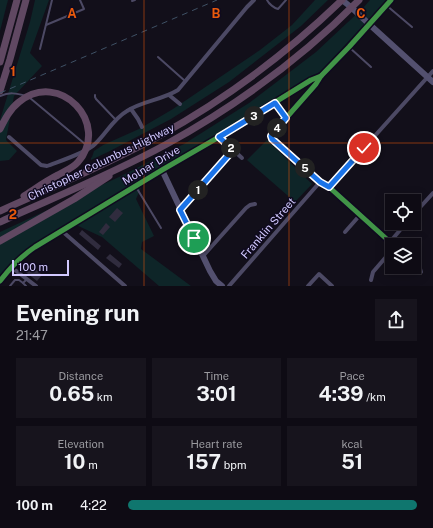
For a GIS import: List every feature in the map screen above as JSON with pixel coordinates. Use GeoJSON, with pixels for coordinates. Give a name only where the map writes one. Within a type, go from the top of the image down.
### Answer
{"type":"FeatureCollection","features":[{"type":"Feature","properties":{"kind":"highway"},"geometry":{"type":"LineString","coordinates":[[0,62],[17,0]]}},
{"type":"Feature","properties":{"kind":"highway"},"geometry":{"type":"LineString","coordinates":[[0,91],[26,0]]}},
{"type":"Feature","properties":{"kind":"highway","name":"Christopher Columbus Highway"},"geometry":{"type":"LineString","coordinates":[[0,211],[123,154],[195,115],[275,59],[340,2]]}},
{"type":"Feature","properties":{"kind":"highway","name":"Christopher Columbus Highway"},"geometry":{"type":"LineString","coordinates":[[0,222],[125,165],[191,130],[242,98],[290,62],[357,2]]}},
{"type":"Feature","properties":{"kind":"highway"},"geometry":{"type":"LineString","coordinates":[[0,129],[18,103],[26,97],[44,92],[65,96],[74,102],[86,119],[88,128],[87,145],[79,162],[72,168],[0,211]]}},
{"type":"Feature","properties":{"kind":"highway"},"geometry":{"type":"LineString","coordinates":[[0,243],[88,190],[125,165]]}},
{"type":"Feature","properties":{"kind":"street"},"geometry":{"type":"LineString","coordinates":[[9,137],[41,165],[47,166],[91,148],[122,114],[131,108],[169,95],[178,90],[254,0]]}},
{"type":"Feature","properties":{"kind":"street"},"geometry":{"type":"LineString","coordinates":[[386,238],[329,187],[320,182],[272,139],[271,136],[316,84],[321,76],[391,0]]}},
{"type":"Feature","properties":{"kind":"street"},"geometry":{"type":"LineString","coordinates":[[340,2],[352,8],[433,82]]}},
{"type":"Feature","properties":{"kind":"street"},"geometry":{"type":"LineString","coordinates":[[329,187],[433,71]]}},
{"type":"Feature","properties":{"kind":"street","name":"Molnar Drive"},"geometry":{"type":"LineString","coordinates":[[0,281],[11,266],[26,253],[275,103],[310,80],[321,76]]}},
{"type":"Feature","properties":{"kind":"street"},"geometry":{"type":"LineString","coordinates":[[169,95],[180,104]]}},
{"type":"Feature","properties":{"kind":"street"},"geometry":{"type":"LineString","coordinates":[[275,103],[286,118]]}},
{"type":"Feature","properties":{"kind":"street"},"geometry":{"type":"LineString","coordinates":[[131,108],[142,127]]}},
{"type":"Feature","properties":{"kind":"street"},"geometry":{"type":"LineString","coordinates":[[219,137],[242,158]]}},
{"type":"Feature","properties":{"kind":"street"},"geometry":{"type":"LineString","coordinates":[[180,210],[233,150]]}},
{"type":"Feature","properties":{"kind":"street"},"geometry":{"type":"LineString","coordinates":[[162,170],[213,277],[222,286]]}},
{"type":"Feature","properties":{"kind":"street","name":"Franklin Street"},"geometry":{"type":"LineString","coordinates":[[229,286],[320,182]]}},
{"type":"Feature","properties":{"kind":"street"},"geometry":{"type":"LineString","coordinates":[[421,206],[433,192]]}},
{"type":"Feature","properties":{"kind":"street"},"geometry":{"type":"LineString","coordinates":[[203,256],[246,208],[255,204]]}},
{"type":"Feature","properties":{"kind":"street"},"geometry":{"type":"LineString","coordinates":[[345,232],[360,214]]}},
{"type":"Feature","properties":{"kind":"street"},"geometry":{"type":"LineString","coordinates":[[393,238],[400,230]]}},
{"type":"Feature","properties":{"kind":"street"},"geometry":{"type":"LineString","coordinates":[[62,231],[125,286]]}},
{"type":"Feature","properties":{"kind":"street"},"geometry":{"type":"LineString","coordinates":[[371,280],[373,272],[385,258]]}},
{"type":"Feature","properties":{"kind":"street"},"geometry":{"type":"LineString","coordinates":[[11,266],[36,286]]}},
{"type":"Feature","properties":{"kind":"street"},"geometry":{"type":"LineString","coordinates":[[308,286],[319,274],[332,286]]}},
{"type":"Feature","properties":{"kind":"lane"},"geometry":{"type":"LineString","coordinates":[[40,49],[52,0]]}},
{"type":"Feature","properties":{"kind":"lane"},"geometry":{"type":"LineString","coordinates":[[46,25],[84,9],[80,0]]}},
{"type":"Feature","properties":{"kind":"lane"},"geometry":{"type":"LineString","coordinates":[[268,0],[268,2],[276,9],[278,9],[286,0]]}},
{"type":"Feature","properties":{"kind":"lane"},"geometry":{"type":"LineString","coordinates":[[386,5],[412,27]]}},
{"type":"Feature","properties":{"kind":"lane"},"geometry":{"type":"LineString","coordinates":[[349,47],[371,67]]}},
{"type":"Feature","properties":{"kind":"lane"},"geometry":{"type":"LineString","coordinates":[[158,57],[186,81]]}},
{"type":"Feature","properties":{"kind":"lane"},"geometry":{"type":"LineString","coordinates":[[0,96],[10,93],[25,95],[31,98],[91,148]]}},
{"type":"Feature","properties":{"kind":"lane"},"geometry":{"type":"LineString","coordinates":[[95,95],[96,100],[116,120]]}},
{"type":"Feature","properties":{"kind":"lane"},"geometry":{"type":"LineString","coordinates":[[135,186],[161,228]]}},
{"type":"Feature","properties":{"kind":"lane"},"geometry":{"type":"LineString","coordinates":[[22,283],[27,279]]}},
{"type":"Feature","properties":{"kind":"lane"},"geometry":{"type":"LineString","coordinates":[[10,286],[16,280],[19,280],[26,286]]}},
{"type":"Feature","properties":{"kind":"green space"},"geometry":{"type":"Polygon","coordinates":[[[0,0],[8,0],[0,31],[0,0]]]}},
{"type":"Feature","properties":{"kind":"green space"},"geometry":{"type":"Polygon","coordinates":[[[35,0],[49,0],[30,53],[42,66],[14,96],[6,140],[17,151],[9,160],[0,161],[0,120],[30,22],[35,0]]]}},
{"type":"Feature","properties":{"kind":"green space"},"geometry":{"type":"Polygon","coordinates":[[[315,0],[328,0],[301,26],[229,82],[171,119],[91,160],[94,151],[103,145],[139,129],[173,109],[260,50],[292,25],[315,0]]]}},
{"type":"Feature","properties":{"kind":"green space"},"geometry":{"type":"Polygon","coordinates":[[[370,0],[387,0],[319,73],[144,181],[136,199],[154,236],[142,242],[141,249],[191,286],[159,286],[102,237],[74,224],[39,245],[4,276],[0,274],[0,232],[119,177],[184,144],[249,103],[316,52],[370,0]]]}},
{"type":"Feature","properties":{"kind":"green space"},"geometry":{"type":"Polygon","coordinates":[[[267,140],[312,184],[295,202],[247,160],[267,140]]]}},
{"type":"Feature","properties":{"kind":"building"},"geometry":{"type":"Polygon","coordinates":[[[117,208],[123,213],[115,222],[109,217],[117,208]]]}},
{"type":"Feature","properties":{"kind":"building"},"geometry":{"type":"Polygon","coordinates":[[[106,223],[110,227],[103,235],[99,232],[106,223]]]}},
{"type":"Feature","properties":{"kind":"building"},"geometry":{"type":"Polygon","coordinates":[[[82,230],[101,246],[98,250],[79,234],[82,230]]]}},
{"type":"Feature","properties":{"kind":"building"},"geometry":{"type":"Polygon","coordinates":[[[110,254],[122,264],[119,268],[106,258],[110,254]]]}},
{"type":"Feature","properties":{"kind":"building"},"geometry":{"type":"Polygon","coordinates":[[[29,263],[42,275],[37,281],[23,270],[29,263]]]}},
{"type":"Feature","properties":{"kind":"railway"},"geometry":{"type":"LineString","coordinates":[[0,93],[217,0]]}},
{"type":"Feature","properties":{"kind":"cycle path"},"geometry":{"type":"LineString","coordinates":[[386,238],[329,187],[320,182],[272,139],[271,136],[316,84],[321,76],[391,0]]}},
{"type":"Feature","properties":{"kind":"cycle path"},"geometry":{"type":"LineString","coordinates":[[0,281],[16,263],[35,247],[311,80],[321,76]]}},
{"type":"Feature","properties":{"kind":"route"},"geometry":{"type":"LineString","coordinates":[[194,238],[180,210],[233,150],[219,137],[275,103],[286,118],[272,134],[272,139],[320,182],[329,187],[364,148]]}}]}
